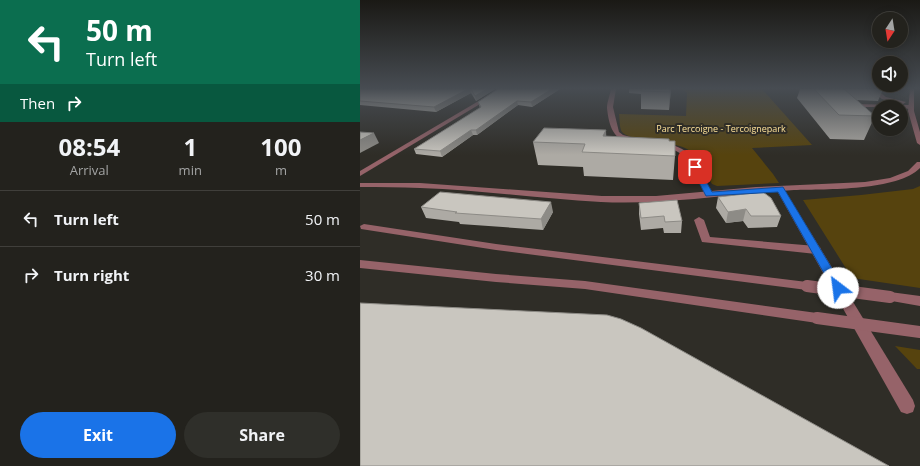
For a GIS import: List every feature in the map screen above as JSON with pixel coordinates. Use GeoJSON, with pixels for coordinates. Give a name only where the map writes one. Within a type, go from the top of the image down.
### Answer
{"type":"FeatureCollection","features":[{"type":"Feature","properties":{"kind":"street"},"geometry":{"type":"LineString","coordinates":[[360,174],[464,111]]}},
{"type":"Feature","properties":{"kind":"street"},"geometry":{"type":"LineString","coordinates":[[611,111],[616,133],[621,137],[672,146],[684,151],[689,156],[709,194]]}},
{"type":"Feature","properties":{"kind":"street"},"geometry":{"type":"LineString","coordinates":[[912,111],[920,143]]}},
{"type":"Feature","properties":{"kind":"street"},"geometry":{"type":"LineString","coordinates":[[360,185],[420,185],[602,199],[656,199],[865,184],[891,180],[911,173],[920,164]]}},
{"type":"Feature","properties":{"kind":"street"},"geometry":{"type":"LineString","coordinates":[[780,189],[907,406]]}},
{"type":"Feature","properties":{"kind":"street"},"geometry":{"type":"LineString","coordinates":[[699,220],[706,240],[816,250]]}},
{"type":"Feature","properties":{"kind":"street"},"geometry":{"type":"LineString","coordinates":[[364,227],[496,247],[920,301]]}},
{"type":"Feature","properties":{"kind":"street"},"geometry":{"type":"LineString","coordinates":[[360,264],[496,278],[585,285],[920,332]]}},
{"type":"Feature","properties":{"kind":"green space","name":"Parc Tercoigne - Tercoignepark"},"geometry":{"type":"Polygon","coordinates":[[[686,111],[781,111],[812,145],[752,148],[779,183],[717,186],[712,184],[694,154],[685,148],[626,135],[621,130],[619,114],[686,116],[686,111]]]}},
{"type":"Feature","properties":{"kind":"green space"},"geometry":{"type":"Polygon","coordinates":[[[920,186],[920,288],[852,278],[803,200],[913,189],[920,186]]]}},
{"type":"Feature","properties":{"kind":"green space"},"geometry":{"type":"Polygon","coordinates":[[[895,346],[920,350],[920,369],[917,369],[895,346]]]}},
{"type":"Feature","properties":{"kind":"building"},"geometry":{"type":"Polygon","coordinates":[[[475,111],[503,111],[476,130],[471,130],[440,151],[414,149],[475,111]]]}},
{"type":"Feature","properties":{"kind":"building"},"geometry":{"type":"Polygon","coordinates":[[[835,111],[869,111],[872,113],[872,116],[839,115],[835,111]]]}},
{"type":"Feature","properties":{"kind":"building"},"geometry":{"type":"Polygon","coordinates":[[[544,128],[606,130],[603,136],[669,139],[669,141],[675,141],[675,156],[582,152],[585,144],[533,142],[544,128]]]}},
{"type":"Feature","properties":{"kind":"building"},"geometry":{"type":"Polygon","coordinates":[[[360,132],[374,133],[360,140],[360,132]]]}},
{"type":"Feature","properties":{"kind":"building"},"geometry":{"type":"Polygon","coordinates":[[[440,192],[551,202],[541,219],[455,213],[457,212],[421,207],[440,192]]]}},
{"type":"Feature","properties":{"kind":"building"},"geometry":{"type":"Polygon","coordinates":[[[763,192],[771,198],[781,216],[751,216],[746,209],[728,212],[718,197],[763,192]]]}},
{"type":"Feature","properties":{"kind":"building"},"geometry":{"type":"Polygon","coordinates":[[[677,200],[682,221],[665,222],[664,216],[641,218],[639,203],[677,200]]]}},
{"type":"Feature","properties":{"kind":"building"},"geometry":{"type":"Polygon","coordinates":[[[360,303],[607,315],[621,319],[641,328],[889,466],[360,466],[360,303]]]}},
{"type":"Feature","properties":{"kind":"route"},"geometry":{"type":"LineString","coordinates":[[695,167],[709,194],[780,189],[838,288]]}}]}
